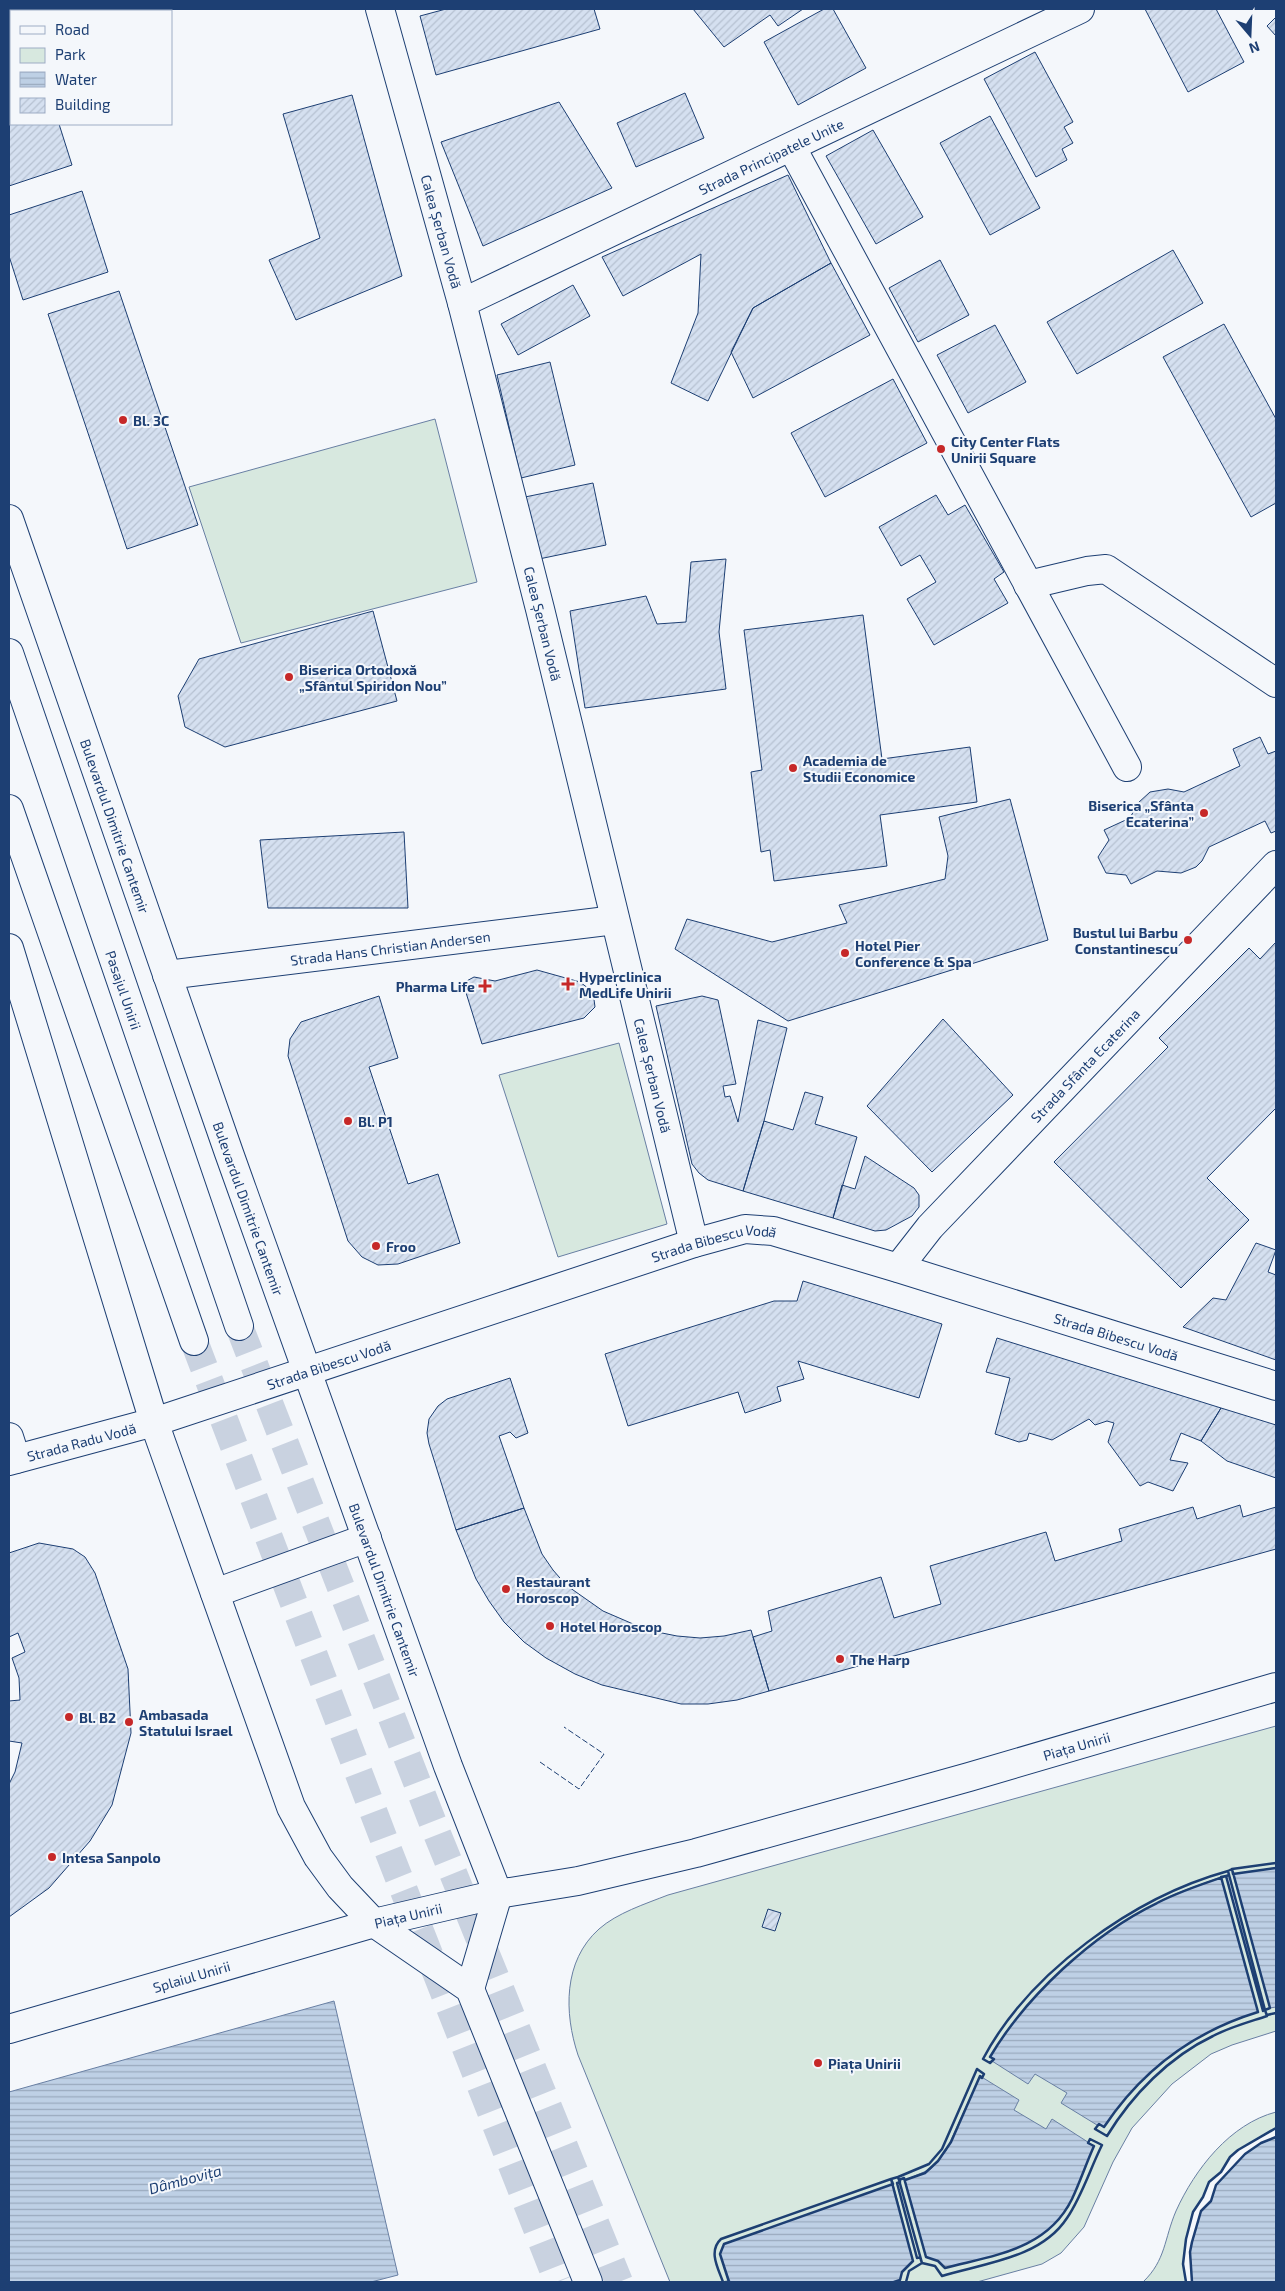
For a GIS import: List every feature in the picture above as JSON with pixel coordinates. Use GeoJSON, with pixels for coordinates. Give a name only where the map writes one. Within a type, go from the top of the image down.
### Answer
{"type":"FeatureCollection","features":[{"type":"Feature","properties":{"kind":"main road","name":"Calea Șerban Vodă"},"geometry":{"type":"LineString","coordinates":[[380,9],[462,303],[540,609],[694,1243]]}},
{"type":"Feature","properties":{"kind":"main road","name":"Strada Principatele Unite"},"geometry":{"type":"LineString","coordinates":[[462,303],[792,148],[1080,9]]}},
{"type":"Feature","properties":{"kind":"main road"},"geometry":{"type":"LineString","coordinates":[[792,148],[1127,767]]}},
{"type":"Feature","properties":{"kind":"main road","name":"Bulevardul Dimitrie Cantemir"},"geometry":{"type":"LineString","coordinates":[[9,519],[167,975],[366,1538],[448,1766],[498,1894]]}},
{"type":"Feature","properties":{"kind":"main road"},"geometry":{"type":"LineString","coordinates":[[1028,585],[1088,571],[1106,569],[1276,683]]}},
{"type":"Feature","properties":{"kind":"main road","name":"Pasajul Unirii"},"geometry":{"type":"LineString","coordinates":[[9,654],[239,1326]]}},
{"type":"Feature","properties":{"kind":"main road"},"geometry":{"type":"LineString","coordinates":[[9,809],[194,1341]]}},
{"type":"Feature","properties":{"kind":"main road","name":"Strada Sfânta Ecaterina"},"geometry":{"type":"LineString","coordinates":[[898,1268],[930,1227],[1276,865]]}},
{"type":"Feature","properties":{"kind":"main road","name":"Strada Hans Christian Andersen"},"geometry":{"type":"LineString","coordinates":[[167,975],[615,920]]}},
{"type":"Feature","properties":{"kind":"main road"},"geometry":{"type":"LineString","coordinates":[[9,948],[154,1422],[291,1806],[318,1857],[340,1887],[374,1923]]}},
{"type":"Feature","properties":{"kind":"main road","name":"Strada Bibescu Vodă"},"geometry":{"type":"LineString","coordinates":[[154,1422],[694,1243],[732,1231],[760,1229],[898,1268],[1276,1386]]}},
{"type":"Feature","properties":{"kind":"main road","name":"Strada Radu Vodă"},"geometry":{"type":"LineString","coordinates":[[11,1452],[154,1422]]}},
{"type":"Feature","properties":{"kind":"main road"},"geometry":{"type":"LineString","coordinates":[[215,1593],[366,1538]]}},
{"type":"Feature","properties":{"kind":"main road","name":"Piața Unirii"},"geometry":{"type":"LineString","coordinates":[[374,1923],[498,1894],[578,1881],[696,1853],[969,1777],[1276,1687]]}},
{"type":"Feature","properties":{"kind":"main road"},"geometry":{"type":"LineString","coordinates":[[498,1894],[470,1989],[588,2282]]}},
{"type":"Feature","properties":{"kind":"main road","name":"Piața Unirii"},"geometry":{"type":"LineString","coordinates":[[374,1923],[470,1989]]}},
{"type":"Feature","properties":{"kind":"main road","name":"Splaiul Unirii"},"geometry":{"type":"LineString","coordinates":[[9,2029],[374,1923]]}},
{"type":"Feature","properties":{"kind":"green space"},"geometry":{"type":"Polygon","coordinates":[[[435,419],[477,582],[241,643],[189,487],[435,419]]]}},
{"type":"Feature","properties":{"kind":"green space"},"geometry":{"type":"Polygon","coordinates":[[[619,1043],[667,1224],[558,1257],[499,1075],[619,1043]]]}},
{"type":"Feature","properties":{"kind":"green space"},"geometry":{"type":"Polygon","coordinates":[[[1276,1726],[1276,2031],[1211,2054],[1172,2084],[1132,2128],[1113,2162],[1084,2227],[1061,2253],[1042,2264],[977,2282],[670,2282],[573,2039],[569,2005],[573,1972],[587,1942],[599,1929],[606,1923],[641,1905],[668,1895],[1276,1726]]]}},
{"type":"Feature","properties":{"kind":"green space"},"geometry":{"type":"Polygon","coordinates":[[[1276,2112],[1276,2128],[1238,2150],[1230,2157],[1221,2172],[1209,2182],[1203,2197],[1193,2212],[1186,2239],[1183,2264],[1186,2282],[1143,2282],[1156,2266],[1164,2249],[1176,2211],[1204,2164],[1216,2150],[1244,2127],[1259,2118],[1276,2112]]]}},
{"type":"Feature","properties":{"kind":"water"},"geometry":{"type":"Polygon","coordinates":[[[1276,1868],[1276,2007],[1270,2008],[1233,1874],[1276,1868]]]}},
{"type":"Feature","properties":{"kind":"water"},"geometry":{"type":"Polygon","coordinates":[[[1229,1875],[1265,2010],[1263,2011],[1226,1876],[1229,1875]]]}},
{"type":"Feature","properties":{"kind":"water"},"geometry":{"type":"Polygon","coordinates":[[[1221,1877],[1258,2012],[1212,2030],[1171,2056],[1135,2088],[1104,2127],[1099,2124],[1097,2125],[1061,2103],[1067,2093],[1035,2074],[1028,2084],[992,2061],[993,2059],[990,2057],[1023,2011],[1042,1989],[1086,1949],[1133,1916],[1157,1903],[1221,1877]]]}},
{"type":"Feature","properties":{"kind":"water","name":"Dâmbovița"},"geometry":{"type":"Polygon","coordinates":[[[334,2001],[398,2275],[371,2282],[9,2282],[9,2092],[334,2001]]]}},
{"type":"Feature","properties":{"kind":"water"},"geometry":{"type":"Polygon","coordinates":[[[980,2076],[1019,2100],[1014,2110],[1046,2129],[1052,2119],[1094,2146],[1072,2199],[1061,2216],[1048,2229],[1034,2240],[1018,2248],[945,2268],[938,2261],[926,2257],[905,2180],[931,2169],[946,2151],[980,2076]]]}},
{"type":"Feature","properties":{"kind":"water"},"geometry":{"type":"Polygon","coordinates":[[[1276,2137],[1276,2282],[1192,2282],[1190,2252],[1192,2242],[1201,2211],[1211,2201],[1216,2185],[1245,2154],[1261,2143],[1276,2137]]]}},
{"type":"Feature","properties":{"kind":"water"},"geometry":{"type":"Polygon","coordinates":[[[893,2184],[913,2261],[902,2272],[900,2280],[894,2282],[730,2282],[720,2254],[724,2244],[893,2184]]]}},
{"type":"Feature","properties":{"kind":"building"},"geometry":{"type":"Polygon","coordinates":[[[9,9],[19,9],[10,10],[10,125],[59,125],[72,165],[9,186],[9,9]]]}},
{"type":"Feature","properties":{"kind":"building"},"geometry":{"type":"Polygon","coordinates":[[[446,9],[594,9],[600,29],[436,75],[420,16],[446,9]]]}},
{"type":"Feature","properties":{"kind":"building"},"geometry":{"type":"Polygon","coordinates":[[[693,9],[803,9],[778,26],[770,15],[724,47],[693,9]]]}},
{"type":"Feature","properties":{"kind":"building"},"geometry":{"type":"Polygon","coordinates":[[[824,9],[833,9],[866,68],[798,105],[764,42],[824,9]]]}},
{"type":"Feature","properties":{"kind":"building"},"geometry":{"type":"Polygon","coordinates":[[[1145,9],[1216,9],[1244,62],[1188,92],[1145,9]]]}},
{"type":"Feature","properties":{"kind":"building"},"geometry":{"type":"Polygon","coordinates":[[[1276,17],[1276,36],[1267,26],[1276,17]]]}},
{"type":"Feature","properties":{"kind":"building"},"geometry":{"type":"Polygon","coordinates":[[[1035,52],[1073,122],[1064,127],[1073,143],[1062,149],[1067,160],[1036,177],[984,79],[1035,52]]]}},
{"type":"Feature","properties":{"kind":"building"},"geometry":{"type":"Polygon","coordinates":[[[685,93],[704,138],[636,167],[617,123],[685,93]]]}},
{"type":"Feature","properties":{"kind":"building"},"geometry":{"type":"Polygon","coordinates":[[[352,95],[402,276],[296,320],[269,260],[320,238],[283,114],[352,95]]]}},
{"type":"Feature","properties":{"kind":"building"},"geometry":{"type":"Polygon","coordinates":[[[559,102],[612,188],[483,246],[441,142],[559,102]]]}},
{"type":"Feature","properties":{"kind":"building"},"geometry":{"type":"Polygon","coordinates":[[[990,116],[1040,208],[990,235],[940,143],[990,116]]]}},
{"type":"Feature","properties":{"kind":"building"},"geometry":{"type":"Polygon","coordinates":[[[873,130],[923,217],[876,244],[826,156],[873,130]]]}},
{"type":"Feature","properties":{"kind":"building"},"geometry":{"type":"Polygon","coordinates":[[[788,175],[831,263],[753,308],[708,401],[671,383],[698,313],[701,254],[623,296],[602,257],[788,175]]]}},
{"type":"Feature","properties":{"kind":"building"},"geometry":{"type":"Polygon","coordinates":[[[82,191],[108,272],[23,300],[9,256],[9,215],[82,191]]]}},
{"type":"Feature","properties":{"kind":"building"},"geometry":{"type":"Polygon","coordinates":[[[1173,250],[1203,303],[1077,374],[1047,322],[1173,250]]]}},
{"type":"Feature","properties":{"kind":"building"},"geometry":{"type":"Polygon","coordinates":[[[940,260],[969,315],[918,342],[889,288],[940,260]]]}},
{"type":"Feature","properties":{"kind":"building"},"geometry":{"type":"Polygon","coordinates":[[[831,263],[870,335],[753,398],[731,352],[753,308],[831,263]]]}},
{"type":"Feature","properties":{"kind":"building"},"geometry":{"type":"Polygon","coordinates":[[[573,285],[590,316],[518,355],[501,324],[573,285]]]}},
{"type":"Feature","properties":{"kind":"building","name":"Bl. 3C"},"geometry":{"type":"Polygon","coordinates":[[[119,291],[198,525],[127,549],[48,314],[119,291]]]}},
{"type":"Feature","properties":{"kind":"building"},"geometry":{"type":"Polygon","coordinates":[[[1224,324],[1276,419],[1276,503],[1251,517],[1163,357],[1224,324]]]}},
{"type":"Feature","properties":{"kind":"building"},"geometry":{"type":"Polygon","coordinates":[[[995,325],[1026,382],[968,413],[937,355],[995,325]]]}},
{"type":"Feature","properties":{"kind":"building"},"geometry":{"type":"Polygon","coordinates":[[[550,362],[575,465],[521,478],[497,375],[550,362]]]}},
{"type":"Feature","properties":{"kind":"building"},"geometry":{"type":"Polygon","coordinates":[[[893,379],[927,443],[825,497],[791,433],[893,379]]]}},
{"type":"Feature","properties":{"kind":"building"},"geometry":{"type":"Polygon","coordinates":[[[593,483],[606,545],[539,559],[525,497],[593,483]]]}},
{"type":"Feature","properties":{"kind":"building"},"geometry":{"type":"Polygon","coordinates":[[[936,495],[948,515],[965,505],[1004,572],[994,579],[1008,603],[934,645],[907,599],[936,582],[920,555],[901,566],[879,527],[936,495]]]}},
{"type":"Feature","properties":{"kind":"building"},"geometry":{"type":"Polygon","coordinates":[[[726,559],[719,632],[726,689],[585,708],[570,611],[646,596],[657,624],[686,622],[691,562],[726,559]]]}},
{"type":"Feature","properties":{"kind":"building","name":"Biserica Ortodoxă „Sfântul Spiridon Nou”"},"geometry":{"type":"Polygon","coordinates":[[[373,611],[397,701],[225,747],[185,727],[178,696],[199,659],[373,611]]]}},
{"type":"Feature","properties":{"kind":"building"},"geometry":{"type":"Polygon","coordinates":[[[863,615],[882,759],[970,747],[977,802],[880,815],[887,866],[774,881],[770,850],[761,852],[751,772],[762,770],[744,630],[863,615]]]}},
{"type":"Feature","properties":{"kind":"building","name":"Biserica „Sfânta Ecaterina”"},"geometry":{"type":"Polygon","coordinates":[[[1260,737],[1268,754],[1276,751],[1276,831],[1271,833],[1265,821],[1209,847],[1202,861],[1196,867],[1181,873],[1157,871],[1131,884],[1126,875],[1106,873],[1098,857],[1109,840],[1104,830],[1130,818],[1138,803],[1150,792],[1168,789],[1184,792],[1240,766],[1233,749],[1260,737]]]}},
{"type":"Feature","properties":{"kind":"building"},"geometry":{"type":"Polygon","coordinates":[[[1010,799],[1048,940],[788,1021],[675,949],[687,919],[772,942],[847,923],[839,905],[945,879],[948,856],[939,817],[1010,799]]]}},
{"type":"Feature","properties":{"kind":"building"},"geometry":{"type":"Polygon","coordinates":[[[404,832],[408,908],[268,908],[260,840],[404,832]]]}},
{"type":"Feature","properties":{"kind":"building"},"geometry":{"type":"Polygon","coordinates":[[[1276,942],[1276,1108],[1207,1178],[1249,1220],[1181,1288],[1054,1162],[1168,1047],[1159,1038],[1249,948],[1260,959],[1276,942]]]}},
{"type":"Feature","properties":{"kind":"building"},"geometry":{"type":"Polygon","coordinates":[[[537,970],[580,982],[593,992],[595,1007],[584,1018],[482,1044],[463,983],[474,977],[495,981],[537,970]]]}},
{"type":"Feature","properties":{"kind":"building","name":"Bl. P1"},"geometry":{"type":"Polygon","coordinates":[[[379,996],[398,1058],[369,1067],[408,1184],[438,1174],[460,1243],[398,1264],[378,1265],[362,1257],[348,1241],[288,1056],[290,1039],[301,1022],[379,996]]]}},
{"type":"Feature","properties":{"kind":"building"},"geometry":{"type":"Polygon","coordinates":[[[702,996],[718,1000],[736,1084],[723,1086],[725,1097],[730,1096],[738,1122],[758,1020],[787,1028],[764,1121],[743,1191],[708,1180],[692,1164],[656,1006],[702,996]]]}},
{"type":"Feature","properties":{"kind":"building"},"geometry":{"type":"Polygon","coordinates":[[[943,1019],[1013,1095],[932,1172],[867,1106],[943,1019]]]}},
{"type":"Feature","properties":{"kind":"building"},"geometry":{"type":"Polygon","coordinates":[[[805,1092],[823,1097],[815,1124],[857,1137],[833,1218],[743,1191],[764,1121],[793,1130],[805,1092]]]}},
{"type":"Feature","properties":{"kind":"building"},"geometry":{"type":"Polygon","coordinates":[[[865,1156],[914,1188],[919,1195],[919,1207],[912,1216],[886,1230],[875,1231],[833,1218],[842,1185],[855,1189],[865,1156]]]}},
{"type":"Feature","properties":{"kind":"building"},"geometry":{"type":"Polygon","coordinates":[[[1256,1243],[1276,1250],[1268,1272],[1276,1275],[1276,1360],[1183,1327],[1213,1298],[1226,1300],[1256,1243]]]}},
{"type":"Feature","properties":{"kind":"building"},"geometry":{"type":"Polygon","coordinates":[[[803,1281],[942,1324],[919,1398],[798,1361],[804,1379],[777,1387],[781,1401],[745,1413],[738,1392],[628,1426],[605,1354],[774,1301],[797,1301],[803,1281]]]}},
{"type":"Feature","properties":{"kind":"building"},"geometry":{"type":"Polygon","coordinates":[[[997,1338],[1221,1408],[1201,1441],[1181,1433],[1170,1460],[1188,1463],[1173,1491],[1148,1482],[1140,1486],[1108,1442],[1114,1423],[1107,1421],[1095,1425],[1089,1419],[1052,1440],[1029,1433],[1027,1440],[1019,1442],[995,1434],[1010,1378],[986,1372],[997,1338]]]}},
{"type":"Feature","properties":{"kind":"building"},"geometry":{"type":"Polygon","coordinates":[[[510,1378],[528,1433],[516,1438],[510,1432],[499,1436],[524,1508],[456,1530],[429,1444],[427,1433],[429,1419],[438,1406],[447,1399],[510,1378]]]}},
{"type":"Feature","properties":{"kind":"building"},"geometry":{"type":"Polygon","coordinates":[[[1221,1408],[1276,1425],[1276,1478],[1227,1461],[1201,1441],[1221,1408]]]}},
{"type":"Feature","properties":{"kind":"building"},"geometry":{"type":"Polygon","coordinates":[[[1240,1505],[1243,1517],[1276,1507],[1276,1549],[769,1691],[753,1637],[772,1631],[768,1611],[881,1577],[894,1618],[941,1604],[930,1566],[1046,1532],[1055,1561],[1122,1541],[1119,1529],[1193,1507],[1197,1519],[1240,1505]]]}},
{"type":"Feature","properties":{"kind":"building"},"geometry":{"type":"Polygon","coordinates":[[[524,1508],[542,1554],[553,1570],[566,1585],[603,1611],[647,1630],[677,1636],[700,1638],[724,1636],[751,1630],[769,1691],[737,1700],[708,1704],[681,1704],[602,1685],[575,1674],[546,1658],[524,1642],[504,1622],[489,1601],[476,1579],[456,1530],[524,1508]]]}},
{"type":"Feature","properties":{"kind":"building","name":"Bl. B2"},"geometry":{"type":"Polygon","coordinates":[[[39,1543],[73,1549],[85,1557],[95,1573],[128,1669],[131,1733],[112,1805],[90,1841],[49,1888],[9,1917],[9,1784],[15,1772],[22,1743],[9,1741],[9,1701],[20,1700],[19,1678],[12,1658],[25,1652],[18,1633],[9,1637],[9,1553],[39,1543]]]}},
{"type":"Feature","properties":{"kind":"building"},"geometry":{"type":"Polygon","coordinates":[[[768,1909],[781,1913],[775,1931],[762,1927],[768,1909]]]}},
{"type":"Feature","properties":{"kind":"tunnel"},"geometry":{"type":"LineString","coordinates":[[239,1326],[438,1836],[619,2282]]}},
{"type":"Feature","properties":{"kind":"tunnel"},"geometry":{"type":"LineString","coordinates":[[194,1341],[388,1850],[558,2282]]}},
{"type":"Feature","properties":{"kind":"fence"},"geometry":{"type":"LineString","coordinates":[[540,1762],[579,1789],[604,1754],[564,1727]]}},
{"type":"Feature","properties":{"kind":"wall"},"geometry":{"type":"LineString","coordinates":[[1276,1863],[1232,1869],[1233,1874],[1276,1868]]}},
{"type":"Feature","properties":{"kind":"wall"},"geometry":{"type":"LineString","coordinates":[[1232,1869],[1270,2008],[1265,2010],[1228,1871],[1232,1869]]}},
{"type":"Feature","properties":{"kind":"wall"},"geometry":{"type":"LineString","coordinates":[[1228,1871],[1229,1875],[1175,1895],[1133,1916],[1086,1949],[1063,1969],[1022,2012],[990,2057],[994,2059],[990,2063],[983,2059],[1003,2027],[1027,1997],[1056,1968],[1088,1942],[1121,1919],[1157,1899],[1192,1883],[1228,1871]]}},
{"type":"Feature","properties":{"kind":"wall"},"geometry":{"type":"LineString","coordinates":[[1226,1876],[1263,2011],[1265,2010],[1267,2016],[1219,2033],[1181,2055],[1153,2078],[1140,2092],[1107,2136],[1095,2129],[1099,2124],[1104,2127],[1135,2088],[1152,2071],[1191,2042],[1212,2030],[1258,2012],[1221,1877],[1226,1876]]}},
{"type":"Feature","properties":{"kind":"wall"},"geometry":{"type":"LineString","coordinates":[[1267,2015],[1276,2013]]}},
{"type":"Feature","properties":{"kind":"wall"},"geometry":{"type":"LineString","coordinates":[[977,2069],[984,2074],[982,2078],[980,2076],[951,2142],[938,2161],[925,2173],[905,2180],[904,2178],[899,2180],[898,2177],[929,2164],[942,2149],[977,2069]]}},
{"type":"Feature","properties":{"kind":"wall"},"geometry":{"type":"LineString","coordinates":[[1186,2282],[1183,2264],[1186,2239],[1193,2212],[1203,2197],[1209,2182],[1221,2172],[1230,2157],[1238,2150],[1276,2128]]}},
{"type":"Feature","properties":{"kind":"wall"},"geometry":{"type":"LineString","coordinates":[[1192,2282],[1190,2252],[1192,2242],[1201,2211],[1211,2201],[1216,2185],[1245,2154],[1261,2143],[1276,2137]]}},
{"type":"Feature","properties":{"kind":"wall"},"geometry":{"type":"LineString","coordinates":[[1090,2139],[1102,2145],[1082,2192],[1067,2218],[1043,2242],[1011,2257],[942,2276],[935,2266],[922,2263],[899,2180],[904,2178],[926,2257],[938,2261],[945,2268],[1018,2248],[1034,2240],[1048,2229],[1061,2216],[1072,2199],[1094,2146],[1088,2143],[1090,2139]]}},
{"type":"Feature","properties":{"kind":"wall"},"geometry":{"type":"LineString","coordinates":[[894,2282],[900,2280],[902,2272],[913,2261],[891,2179],[898,2177],[900,2182],[897,2183],[917,2258],[920,2257],[922,2263],[909,2271],[906,2282]]}},
{"type":"Feature","properties":{"kind":"wall"},"geometry":{"type":"LineString","coordinates":[[723,2282],[715,2260],[715,2249],[721,2239],[891,2179],[893,2184],[724,2244],[720,2254],[729,2282],[726,2282],[730,2282]]}},
{"type":"Feature","properties":{"kind":"place","name":"Bl. 3C"},"geometry":{"type":"Point","coordinates":[123,420]}},
{"type":"Feature","properties":{"kind":"place","name":"City Center Flats Unirii Square"},"geometry":{"type":"Point","coordinates":[941,449]}},
{"type":"Feature","properties":{"kind":"place","name":"Biserica Ortodoxă „Sfântul Spiridon Nou”"},"geometry":{"type":"Point","coordinates":[289,677]}},
{"type":"Feature","properties":{"kind":"place","name":"Academia de Studii Economice"},"geometry":{"type":"Point","coordinates":[793,768]}},
{"type":"Feature","properties":{"kind":"place","name":"Biserica „Sfânta Ecaterina”"},"geometry":{"type":"Point","coordinates":[1204,813]}},
{"type":"Feature","properties":{"kind":"place","name":"Bustul lui Barbu Constantinescu"},"geometry":{"type":"Point","coordinates":[1188,940]}},
{"type":"Feature","properties":{"kind":"place","name":"Hotel Pier Conference & Spa"},"geometry":{"type":"Point","coordinates":[845,953]}},
{"type":"Feature","properties":{"kind":"place","name":"Hyperclinica MedLife Unirii"},"geometry":{"type":"Point","coordinates":[568,984]}},
{"type":"Feature","properties":{"kind":"place","name":"Pharma Life"},"geometry":{"type":"Point","coordinates":[485,986]}},
{"type":"Feature","properties":{"kind":"place","name":"Bl. P1"},"geometry":{"type":"Point","coordinates":[348,1121]}},
{"type":"Feature","properties":{"kind":"place","name":"Froo"},"geometry":{"type":"Point","coordinates":[376,1246]}},
{"type":"Feature","properties":{"kind":"place","name":"Restaurant Horoscop"},"geometry":{"type":"Point","coordinates":[506,1589]}},
{"type":"Feature","properties":{"kind":"place","name":"Hotel Horoscop"},"geometry":{"type":"Point","coordinates":[550,1626]}},
{"type":"Feature","properties":{"kind":"place","name":"The Harp"},"geometry":{"type":"Point","coordinates":[840,1659]}},
{"type":"Feature","properties":{"kind":"place","name":"Bl. B2"},"geometry":{"type":"Point","coordinates":[69,1717]}},
{"type":"Feature","properties":{"kind":"place","name":"Ambasada Statului Israel"},"geometry":{"type":"Point","coordinates":[129,1722]}},
{"type":"Feature","properties":{"kind":"place","name":"Intesa Sanpolo"},"geometry":{"type":"Point","coordinates":[52,1857]}},
{"type":"Feature","properties":{"kind":"place","name":"Piața Unirii"},"geometry":{"type":"Point","coordinates":[818,2063]}}]}
